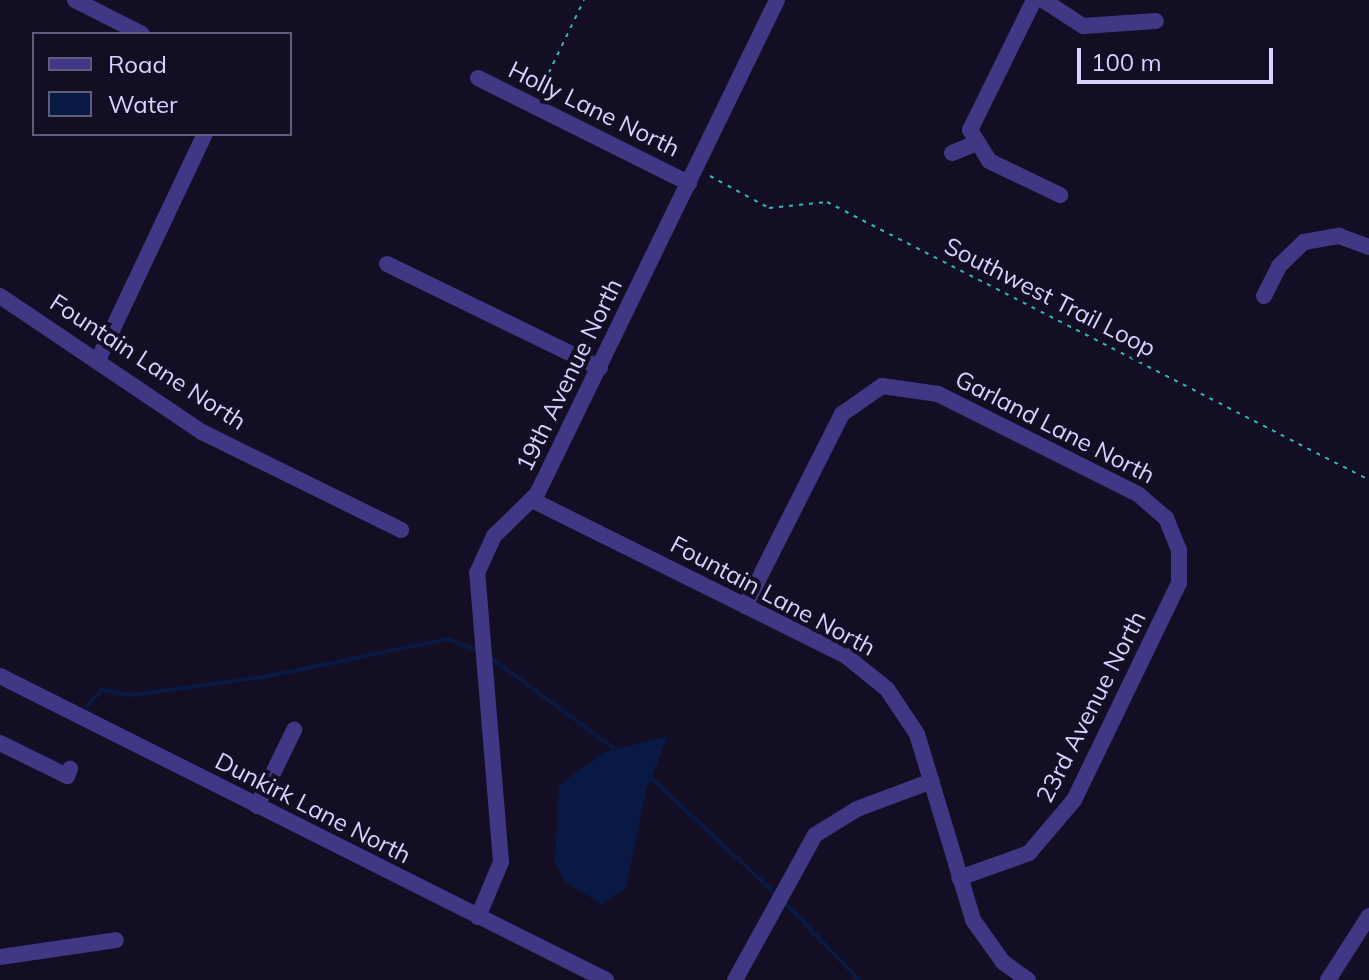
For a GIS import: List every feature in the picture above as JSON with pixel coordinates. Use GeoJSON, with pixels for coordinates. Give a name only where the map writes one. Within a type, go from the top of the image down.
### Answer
{"type":"FeatureCollection","features":[{"type":"Feature","properties":{"kind":"street"},"geometry":{"type":"LineString","coordinates":[[75,0],[138,32]]}},
{"type":"Feature","properties":{"kind":"street","name":"19th Avenue North"},"geometry":{"type":"LineString","coordinates":[[478,917],[501,862],[477,573],[494,536],[532,500],[600,368],[777,0]]}},
{"type":"Feature","properties":{"kind":"street"},"geometry":{"type":"LineString","coordinates":[[1034,0],[973,117],[972,145],[989,161],[1060,195]]}},
{"type":"Feature","properties":{"kind":"street"},"geometry":{"type":"LineString","coordinates":[[1043,0],[1083,26],[1156,21]]}},
{"type":"Feature","properties":{"kind":"street","name":"Holly Lane North"},"geometry":{"type":"LineString","coordinates":[[478,78],[689,183]]}},
{"type":"Feature","properties":{"kind":"street"},"geometry":{"type":"LineString","coordinates":[[98,360],[204,136]]}},
{"type":"Feature","properties":{"kind":"street"},"geometry":{"type":"LineString","coordinates":[[952,153],[972,145]]}},
{"type":"Feature","properties":{"kind":"street"},"geometry":{"type":"LineString","coordinates":[[1264,296],[1279,266],[1304,242],[1339,236],[1369,247]]}},
{"type":"Feature","properties":{"kind":"street"},"geometry":{"type":"LineString","coordinates":[[387,264],[600,368]]}},
{"type":"Feature","properties":{"kind":"street","name":"Fountain Lane North"},"geometry":{"type":"LineString","coordinates":[[0,296],[202,432],[401,530]]}},
{"type":"Feature","properties":{"kind":"street","name":"Garland Lane North"},"geometry":{"type":"LineString","coordinates":[[745,606],[842,414],[882,386],[938,394],[1154,505],[1179,550],[1173,597]]}},
{"type":"Feature","properties":{"kind":"street","name":"Fountain Lane North"},"geometry":{"type":"LineString","coordinates":[[532,500],[846,656],[887,689],[917,734],[959,878]]}},
{"type":"Feature","properties":{"kind":"street","name":"23rd Avenue North"},"geometry":{"type":"LineString","coordinates":[[959,878],[1029,853],[1062,821],[1173,597]]}},
{"type":"Feature","properties":{"kind":"street","name":"Dunkirk Lane North"},"geometry":{"type":"LineString","coordinates":[[0,676],[606,980]]}},
{"type":"Feature","properties":{"kind":"street"},"geometry":{"type":"LineString","coordinates":[[257,806],[294,730]]}},
{"type":"Feature","properties":{"kind":"street"},"geometry":{"type":"LineString","coordinates":[[0,743],[67,776],[70,769]]}},
{"type":"Feature","properties":{"kind":"street"},"geometry":{"type":"LineString","coordinates":[[735,980],[815,835],[857,809],[932,781]]}},
{"type":"Feature","properties":{"kind":"street"},"geometry":{"type":"LineString","coordinates":[[959,878],[986,943],[1028,980]]}},
{"type":"Feature","properties":{"kind":"street"},"geometry":{"type":"LineString","coordinates":[[1328,980],[1369,916]]}},
{"type":"Feature","properties":{"kind":"street"},"geometry":{"type":"LineString","coordinates":[[0,957],[116,940]]}},
{"type":"Feature","properties":{"kind":"path"},"geometry":{"type":"LineString","coordinates":[[538,95],[584,0]]}},
{"type":"Feature","properties":{"kind":"path","name":"Southwest Trail Loop"},"geometry":{"type":"LineString","coordinates":[[711,177],[769,208],[827,202],[1369,480]]}},
{"type":"Feature","properties":{"kind":"water"},"geometry":{"type":"Polygon","coordinates":[[[668,736],[646,791],[626,887],[602,905],[566,882],[555,864],[559,785],[605,752],[668,736]]]}},
{"type":"Feature","properties":{"kind":"waterway"},"geometry":{"type":"LineString","coordinates":[[87,706],[102,690],[131,695],[264,677],[448,639],[477,650]]}},
{"type":"Feature","properties":{"kind":"waterway"},"geometry":{"type":"LineString","coordinates":[[488,656],[615,749]]}},
{"type":"Feature","properties":{"kind":"waterway"},"geometry":{"type":"LineString","coordinates":[[651,778],[777,895]]}},
{"type":"Feature","properties":{"kind":"waterway"},"geometry":{"type":"LineString","coordinates":[[783,901],[859,980]]}}]}
